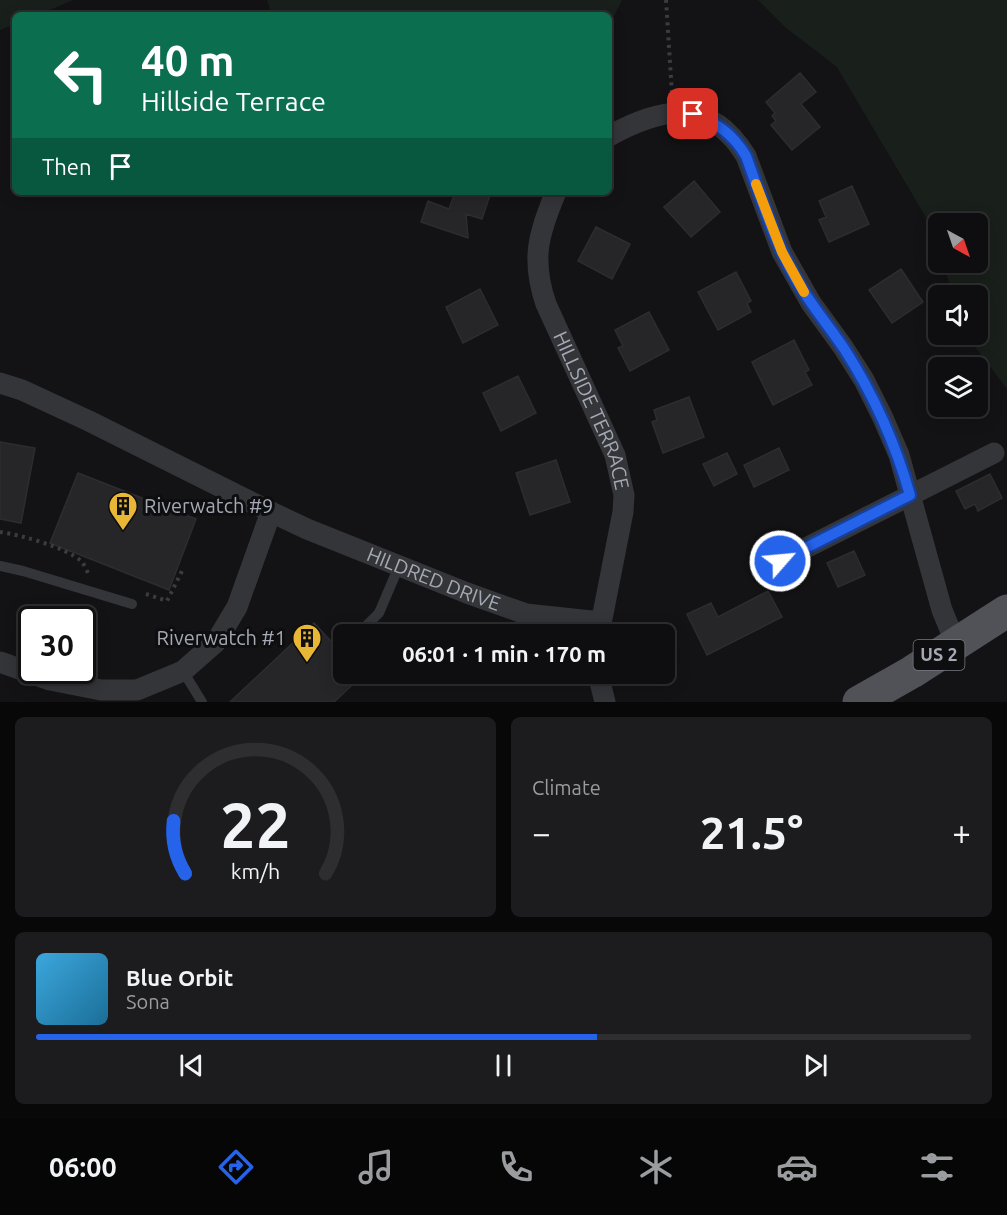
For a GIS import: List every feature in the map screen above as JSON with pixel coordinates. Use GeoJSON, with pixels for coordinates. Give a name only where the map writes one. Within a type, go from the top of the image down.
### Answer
{"type":"FeatureCollection","features":[{"type":"Feature","properties":{"kind":"main road","name":"US 2"},"geometry":{"type":"LineString","coordinates":[[859,702],[1007,611]]}},
{"type":"Feature","properties":{"kind":"street"},"geometry":{"type":"LineString","coordinates":[[612,134],[632,123],[673,112],[693,114],[710,120],[724,129],[737,142],[746,156],[791,270],[843,348],[883,418],[898,455],[942,610],[956,644]]}},
{"type":"Feature","properties":{"kind":"street","name":"HILLSIDE TERRACE"},"geometry":{"type":"LineString","coordinates":[[555,195],[543,223],[538,243],[537,263],[540,285],[546,304],[615,455],[624,495],[623,512],[601,624]]}},
{"type":"Feature","properties":{"kind":"street","name":"HILDRED DRIVE"},"geometry":{"type":"LineString","coordinates":[[0,383],[22,390],[89,421],[307,528],[467,593],[526,614],[579,624]]}},
{"type":"Feature","properties":{"kind":"street"},"geometry":{"type":"LineString","coordinates":[[780,561],[994,453]]}},
{"type":"Feature","properties":{"kind":"street"},"geometry":{"type":"LineString","coordinates":[[0,662],[50,680],[101,690],[137,690],[183,671],[216,642],[237,607],[271,512]]}},
{"type":"Feature","properties":{"kind":"street"},"geometry":{"type":"LineString","coordinates":[[600,684],[605,702]]}},
{"type":"Feature","properties":{"kind":"lane"},"geometry":{"type":"LineString","coordinates":[[0,566],[132,604]]}},
{"type":"Feature","properties":{"kind":"lane"},"geometry":{"type":"LineString","coordinates":[[368,624],[379,613],[399,566]]}},
{"type":"Feature","properties":{"kind":"lane"},"geometry":{"type":"LineString","coordinates":[[183,671],[202,702]]}},
{"type":"Feature","properties":{"kind":"path"},"geometry":{"type":"LineString","coordinates":[[666,0],[673,112]]}},
{"type":"Feature","properties":{"kind":"path"},"geometry":{"type":"LineString","coordinates":[[0,532],[18,534],[70,554],[83,562],[89,574]]}},
{"type":"Feature","properties":{"kind":"path"},"geometry":{"type":"LineString","coordinates":[[144,593],[167,601],[183,569]]}},
{"type":"Feature","properties":{"kind":"shaded area"},"geometry":{"type":"Polygon","coordinates":[[[0,0],[73,0],[45,12],[12,12],[12,25],[0,30],[0,0]]]}},
{"type":"Feature","properties":{"kind":"shaded area"},"geometry":{"type":"Polygon","coordinates":[[[267,0],[622,0],[612,20],[612,12],[271,12],[267,0]]]}},
{"type":"Feature","properties":{"kind":"shaded area"},"geometry":{"type":"Polygon","coordinates":[[[758,0],[1007,0],[1007,389],[988,364],[988,357],[983,357],[974,345],[988,345],[988,285],[950,285],[946,273],[988,273],[988,213],[928,213],[928,221],[837,67],[785,27],[758,0]]]}},
{"type":"Feature","properties":{"kind":"building"},"geometry":{"type":"Polygon","coordinates":[[[800,73],[816,92],[801,104],[820,127],[792,150],[771,125],[776,121],[772,116],[775,113],[766,102],[800,73]]]}},
{"type":"Feature","properties":{"kind":"building"},"geometry":{"type":"Polygon","coordinates":[[[694,181],[720,212],[691,237],[664,207],[694,181]]]}},
{"type":"Feature","properties":{"kind":"building"},"geometry":{"type":"Polygon","coordinates":[[[852,186],[869,224],[829,242],[819,220],[826,217],[819,201],[852,186]]]}},
{"type":"Feature","properties":{"kind":"building"},"geometry":{"type":"Polygon","coordinates":[[[454,195],[490,195],[482,219],[466,214],[468,238],[421,222],[428,201],[449,209],[454,195]]]}},
{"type":"Feature","properties":{"kind":"building"},"geometry":{"type":"Polygon","coordinates":[[[596,227],[630,244],[612,279],[578,261],[596,227]]]}},
{"type":"Feature","properties":{"kind":"building"},"geometry":{"type":"Polygon","coordinates":[[[901,269],[923,302],[892,323],[869,290],[901,269]]]}},
{"type":"Feature","properties":{"kind":"building"},"geometry":{"type":"Polygon","coordinates":[[[736,272],[751,301],[747,303],[751,312],[718,330],[698,292],[736,272]]]}},
{"type":"Feature","properties":{"kind":"building"},"geometry":{"type":"Polygon","coordinates":[[[480,289],[498,325],[463,343],[446,307],[480,289]]]}},
{"type":"Feature","properties":{"kind":"building"},"geometry":{"type":"Polygon","coordinates":[[[649,312],[669,350],[630,371],[618,348],[623,346],[615,330],[649,312]]]}},
{"type":"Feature","properties":{"kind":"building"},"geometry":{"type":"Polygon","coordinates":[[[794,340],[809,370],[805,372],[812,385],[773,405],[752,362],[794,340]]]}},
{"type":"Feature","properties":{"kind":"building"},"geometry":{"type":"Polygon","coordinates":[[[518,376],[536,413],[501,431],[483,393],[518,376]]]}},
{"type":"Feature","properties":{"kind":"building"},"geometry":{"type":"Polygon","coordinates":[[[689,397],[704,437],[663,453],[652,422],[657,420],[654,410],[689,397]]]}},
{"type":"Feature","properties":{"kind":"building"},"geometry":{"type":"Polygon","coordinates":[[[0,442],[35,448],[21,523],[0,519],[0,442]]]}},
{"type":"Feature","properties":{"kind":"building"},"geometry":{"type":"Polygon","coordinates":[[[779,448],[789,470],[754,487],[744,465],[779,448]]]}},
{"type":"Feature","properties":{"kind":"building"},"geometry":{"type":"Polygon","coordinates":[[[727,453],[737,474],[714,486],[703,464],[727,453]]]}},
{"type":"Feature","properties":{"kind":"building"},"geometry":{"type":"Polygon","coordinates":[[[556,460],[570,502],[530,515],[516,473],[556,460]]]}},
{"type":"Feature","properties":{"kind":"building","name":"Riverwatch #9"},"geometry":{"type":"Polygon","coordinates":[[[78,473],[196,519],[169,590],[50,543],[78,473]]]}},
{"type":"Feature","properties":{"kind":"building"},"geometry":{"type":"Polygon","coordinates":[[[990,474],[1002,498],[978,511],[975,504],[965,509],[956,491],[990,474]]]}},
{"type":"Feature","properties":{"kind":"building"},"geometry":{"type":"Polygon","coordinates":[[[854,551],[865,575],[838,587],[827,563],[854,551]]]}},
{"type":"Feature","properties":{"kind":"building"},"geometry":{"type":"Polygon","coordinates":[[[768,591],[782,617],[707,655],[687,614],[711,603],[718,617],[768,591]]]}},
{"type":"Feature","properties":{"kind":"building","name":"Riverwatch #1"},"geometry":{"type":"Polygon","coordinates":[[[314,623],[333,643],[333,684],[353,684],[334,702],[230,702],[314,623]]]}},
{"type":"Feature","properties":{"kind":"slow traffic"},"geometry":{"type":"LineString","coordinates":[[756,184],[782,252],[804,292]]}},
{"type":"Feature","properties":{"kind":"place","name":"Riverwatch #9"},"geometry":{"type":"Point","coordinates":[123,532]}},
{"type":"Feature","properties":{"kind":"place","name":"Riverwatch #1"},"geometry":{"type":"Point","coordinates":[307,664]}},
{"type":"Feature","properties":{"kind":"route"},"geometry":{"type":"LineString","coordinates":[[693,114],[710,120],[724,129],[737,142],[746,156],[782,252],[811,303],[864,380],[898,455],[910,495],[780,561]]}}]}
